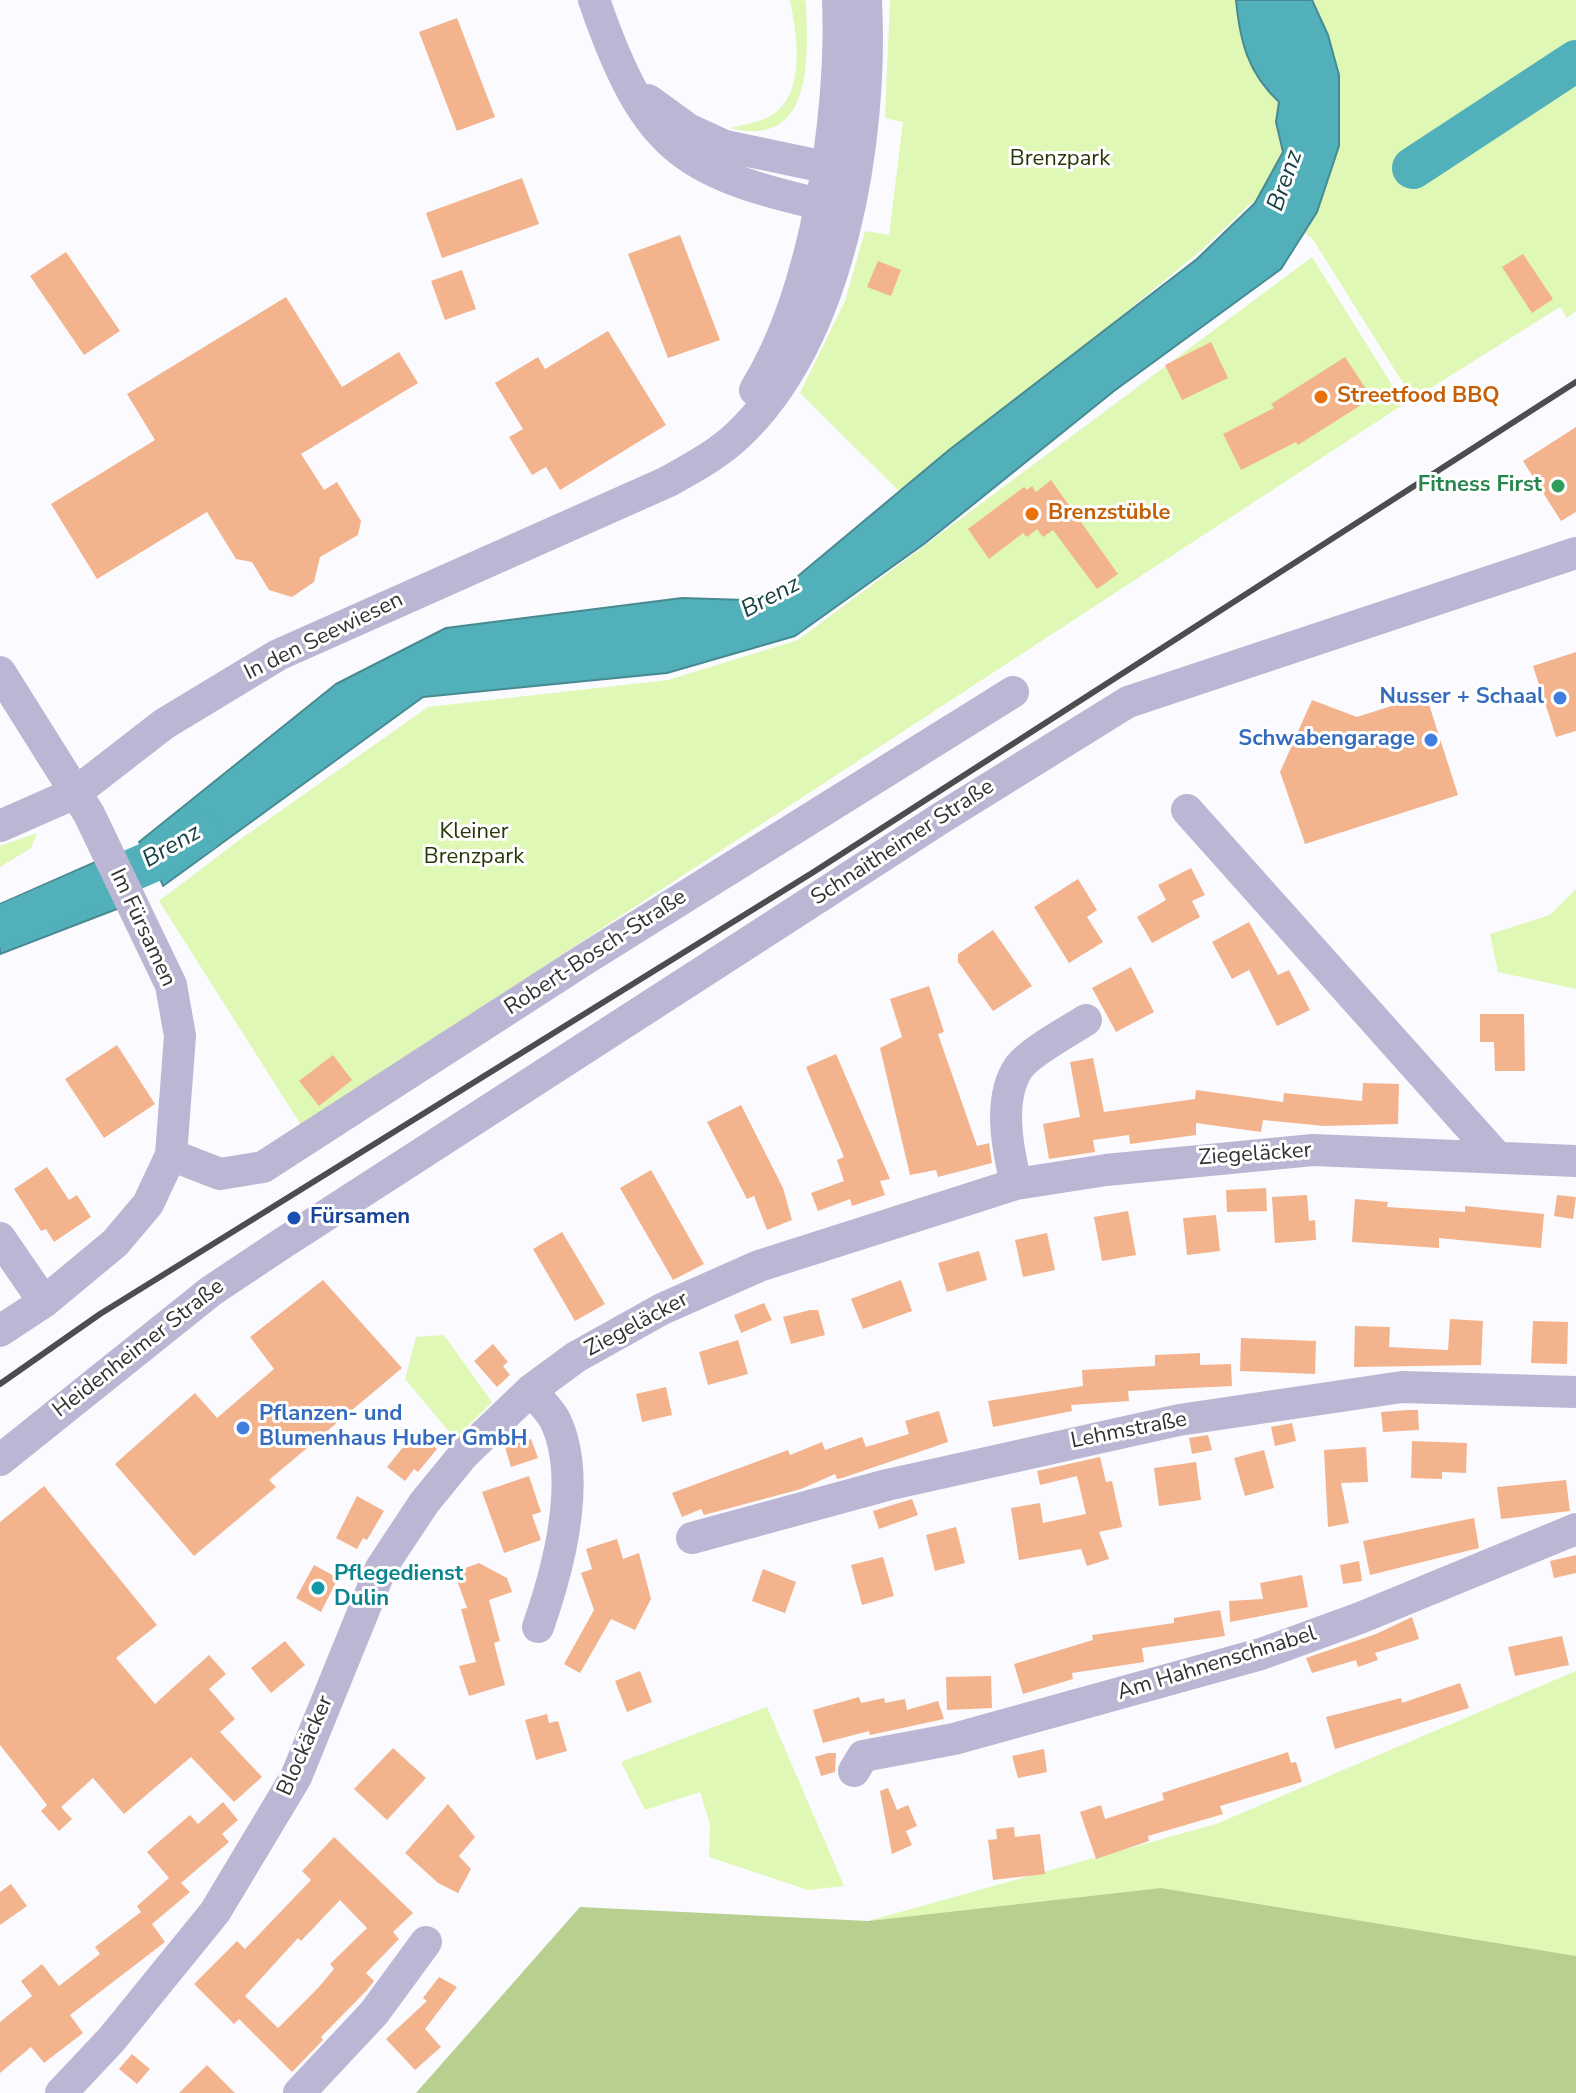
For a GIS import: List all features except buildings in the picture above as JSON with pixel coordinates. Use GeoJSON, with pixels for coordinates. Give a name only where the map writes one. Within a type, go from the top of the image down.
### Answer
{"type":"FeatureCollection","features":[{"type":"Feature","properties":{"kind":"street"},"geometry":{"type":"LineString","coordinates":[[594,0],[608,41],[657,131],[700,167],[736,182],[834,207]]}},
{"type":"Feature","properties":{"kind":"street","name":"In den Seewiesen"},"geometry":{"type":"LineString","coordinates":[[838,0],[836,96],[842,170]]}},
{"type":"Feature","properties":{"kind":"street","name":"In den Seewiesen"},"geometry":{"type":"LineString","coordinates":[[0,826],[75,793],[164,724],[278,655],[667,482],[719,452],[739,435],[782,383],[819,311],[866,0]]}},
{"type":"Feature","properties":{"kind":"street"},"geometry":{"type":"LineString","coordinates":[[632,89],[706,140],[842,170]]}},
{"type":"Feature","properties":{"kind":"street","name":"Schnaitheimer Straße"},"geometry":{"type":"LineString","coordinates":[[283,1243],[914,835],[1128,702],[1576,553]]}},
{"type":"Feature","properties":{"kind":"street","name":"Im Fürsamen"},"geometry":{"type":"LineString","coordinates":[[0,672],[98,834],[171,985],[180,1036],[171,1155],[148,1204],[115,1243],[44,1302],[0,1331]]}},
{"type":"Feature","properties":{"kind":"street","name":"Robert-Bosch-Straße"},"geometry":{"type":"LineString","coordinates":[[171,1155],[220,1174],[263,1167],[582,961],[1013,692]]}},
{"type":"Feature","properties":{"kind":"street"},"geometry":{"type":"LineString","coordinates":[[1187,810],[1496,1156]]}},
{"type":"Feature","properties":{"kind":"street"},"geometry":{"type":"LineString","coordinates":[[1016,1184],[1008,1150],[1006,1120],[1011,1087],[1020,1066],[1086,1020]]}},
{"type":"Feature","properties":{"kind":"street","name":"Ziegeläcker"},"geometry":{"type":"LineString","coordinates":[[576,1357],[662,1309],[759,1266],[1016,1184],[1106,1170],[1313,1150],[1576,1161]]}},
{"type":"Feature","properties":{"kind":"street"},"geometry":{"type":"LineString","coordinates":[[0,1238],[44,1302]]}},
{"type":"Feature","properties":{"kind":"street","name":"Heidenheimer Straße"},"geometry":{"type":"LineString","coordinates":[[0,1460],[211,1291],[283,1243]]}},
{"type":"Feature","properties":{"kind":"street","name":"Blockäcker"},"geometry":{"type":"LineString","coordinates":[[61,2093],[111,2040],[215,1912],[296,1777],[381,1568],[424,1503],[464,1454],[531,1390],[576,1357]]}},
{"type":"Feature","properties":{"kind":"street","name":"Lehmstraße"},"geometry":{"type":"LineString","coordinates":[[692,1538],[887,1485],[1179,1420],[1402,1387],[1576,1392]]}},
{"type":"Feature","properties":{"kind":"street"},"geometry":{"type":"LineString","coordinates":[[531,1390],[555,1420],[567,1468],[564,1521],[555,1577],[538,1627]]}},
{"type":"Feature","properties":{"kind":"street","name":"Am Hahnenschnabel"},"geometry":{"type":"LineString","coordinates":[[854,1771],[863,1756],[954,1739],[1261,1654],[1360,1618],[1576,1529]]}},
{"type":"Feature","properties":{"kind":"street"},"geometry":{"type":"LineString","coordinates":[[299,2093],[374,2013],[426,1942]]}},
{"type":"Feature","properties":{"kind":"green space"},"geometry":{"type":"Polygon","coordinates":[[[790,0],[805,0],[806,5],[807,50],[800,95],[791,113],[777,125],[757,131],[730,128],[767,118],[780,109],[789,96],[794,81],[797,47],[790,0]]]}},
{"type":"Feature","properties":{"kind":"green space","name":"Brenzpark"},"geometry":{"type":"Polygon","coordinates":[[[890,0],[1576,0],[1576,311],[1567,318],[1560,307],[1413,399],[1312,238],[1252,202],[1204,248],[903,495],[800,393],[845,301],[865,231],[889,235],[903,122],[885,118],[890,0]]]}},
{"type":"Feature","properties":{"kind":"green space","name":"Kleiner Brenzpark"},"geometry":{"type":"Polygon","coordinates":[[[1312,257],[1404,404],[301,1125],[159,901],[242,838],[428,707],[668,680],[798,640],[1312,257]]]}},
{"type":"Feature","properties":{"kind":"green space"},"geometry":{"type":"Polygon","coordinates":[[[37,833],[31,848],[0,867],[0,846],[37,833]]]}},
{"type":"Feature","properties":{"kind":"green space"},"geometry":{"type":"Polygon","coordinates":[[[1576,889],[1576,989],[1498,972],[1490,934],[1550,915],[1576,889]]]}},
{"type":"Feature","properties":{"kind":"green space"},"geometry":{"type":"Polygon","coordinates":[[[444,1335],[492,1402],[455,1439],[405,1379],[416,1337],[444,1335]]]}},
{"type":"Feature","properties":{"kind":"green space"},"geometry":{"type":"Polygon","coordinates":[[[1576,1671],[1576,1956],[1161,1888],[868,1921],[1216,1824],[1576,1671]]]}},
{"type":"Feature","properties":{"kind":"green space"},"geometry":{"type":"Polygon","coordinates":[[[767,1707],[844,1886],[808,1890],[709,1857],[710,1824],[700,1792],[645,1810],[621,1762],[767,1707]]]}},
{"type":"Feature","properties":{"kind":"green space"},"geometry":{"type":"Polygon","coordinates":[[[1161,1888],[1576,1956],[1576,2093],[416,2093],[580,1907],[868,1921],[1161,1888]]]}},
{"type":"Feature","properties":{"kind":"water"},"geometry":{"type":"Polygon","coordinates":[[[1236,0],[1312,0],[1328,35],[1339,75],[1339,146],[1317,212],[1281,269],[1114,391],[924,544],[795,636],[667,673],[423,697],[163,886],[153,861],[139,842],[336,684],[446,628],[682,598],[746,600],[786,586],[949,450],[1197,259],[1255,203],[1283,152],[1276,122],[1279,102],[1260,80],[1247,56],[1236,0]]]}},
{"type":"Feature","properties":{"kind":"water"},"geometry":{"type":"Polygon","coordinates":[[[100,860],[122,907],[0,954],[0,904],[100,860]]]}},
{"type":"Feature","properties":{"kind":"waterway"},"geometry":{"type":"LineString","coordinates":[[1413,168],[1576,61]]}},
{"type":"Feature","properties":{"kind":"waterway","name":"Brenz"},"geometry":{"type":"LineString","coordinates":[[0,927],[153,861],[201,832]]}},
{"type":"Feature","properties":{"kind":"railway"},"geometry":{"type":"LineString","coordinates":[[0,1384],[100,1314],[812,873],[1576,382]]}},
{"type":"Feature","properties":{"kind":"place","name":"Streetfood BBQ"},"geometry":{"type":"Point","coordinates":[1321,397]}},
{"type":"Feature","properties":{"kind":"place","name":"Fitness First"},"geometry":{"type":"Point","coordinates":[1558,486]}},
{"type":"Feature","properties":{"kind":"place","name":"Brenzstüble"},"geometry":{"type":"Point","coordinates":[1032,514]}},
{"type":"Feature","properties":{"kind":"place","name":"Nusser + Schaal"},"geometry":{"type":"Point","coordinates":[1560,698]}},
{"type":"Feature","properties":{"kind":"place","name":"Schwabengarage"},"geometry":{"type":"Point","coordinates":[1431,740]}},
{"type":"Feature","properties":{"kind":"place","name":"Fürsamen"},"geometry":{"type":"Point","coordinates":[294,1218]}},
{"type":"Feature","properties":{"kind":"place","name":"Pflanzen- und Blumenhaus Huber GmbH"},"geometry":{"type":"Point","coordinates":[243,1428]}},
{"type":"Feature","properties":{"kind":"place","name":"Pflegedienst Dulin"},"geometry":{"type":"Point","coordinates":[318,1588]}}]}
